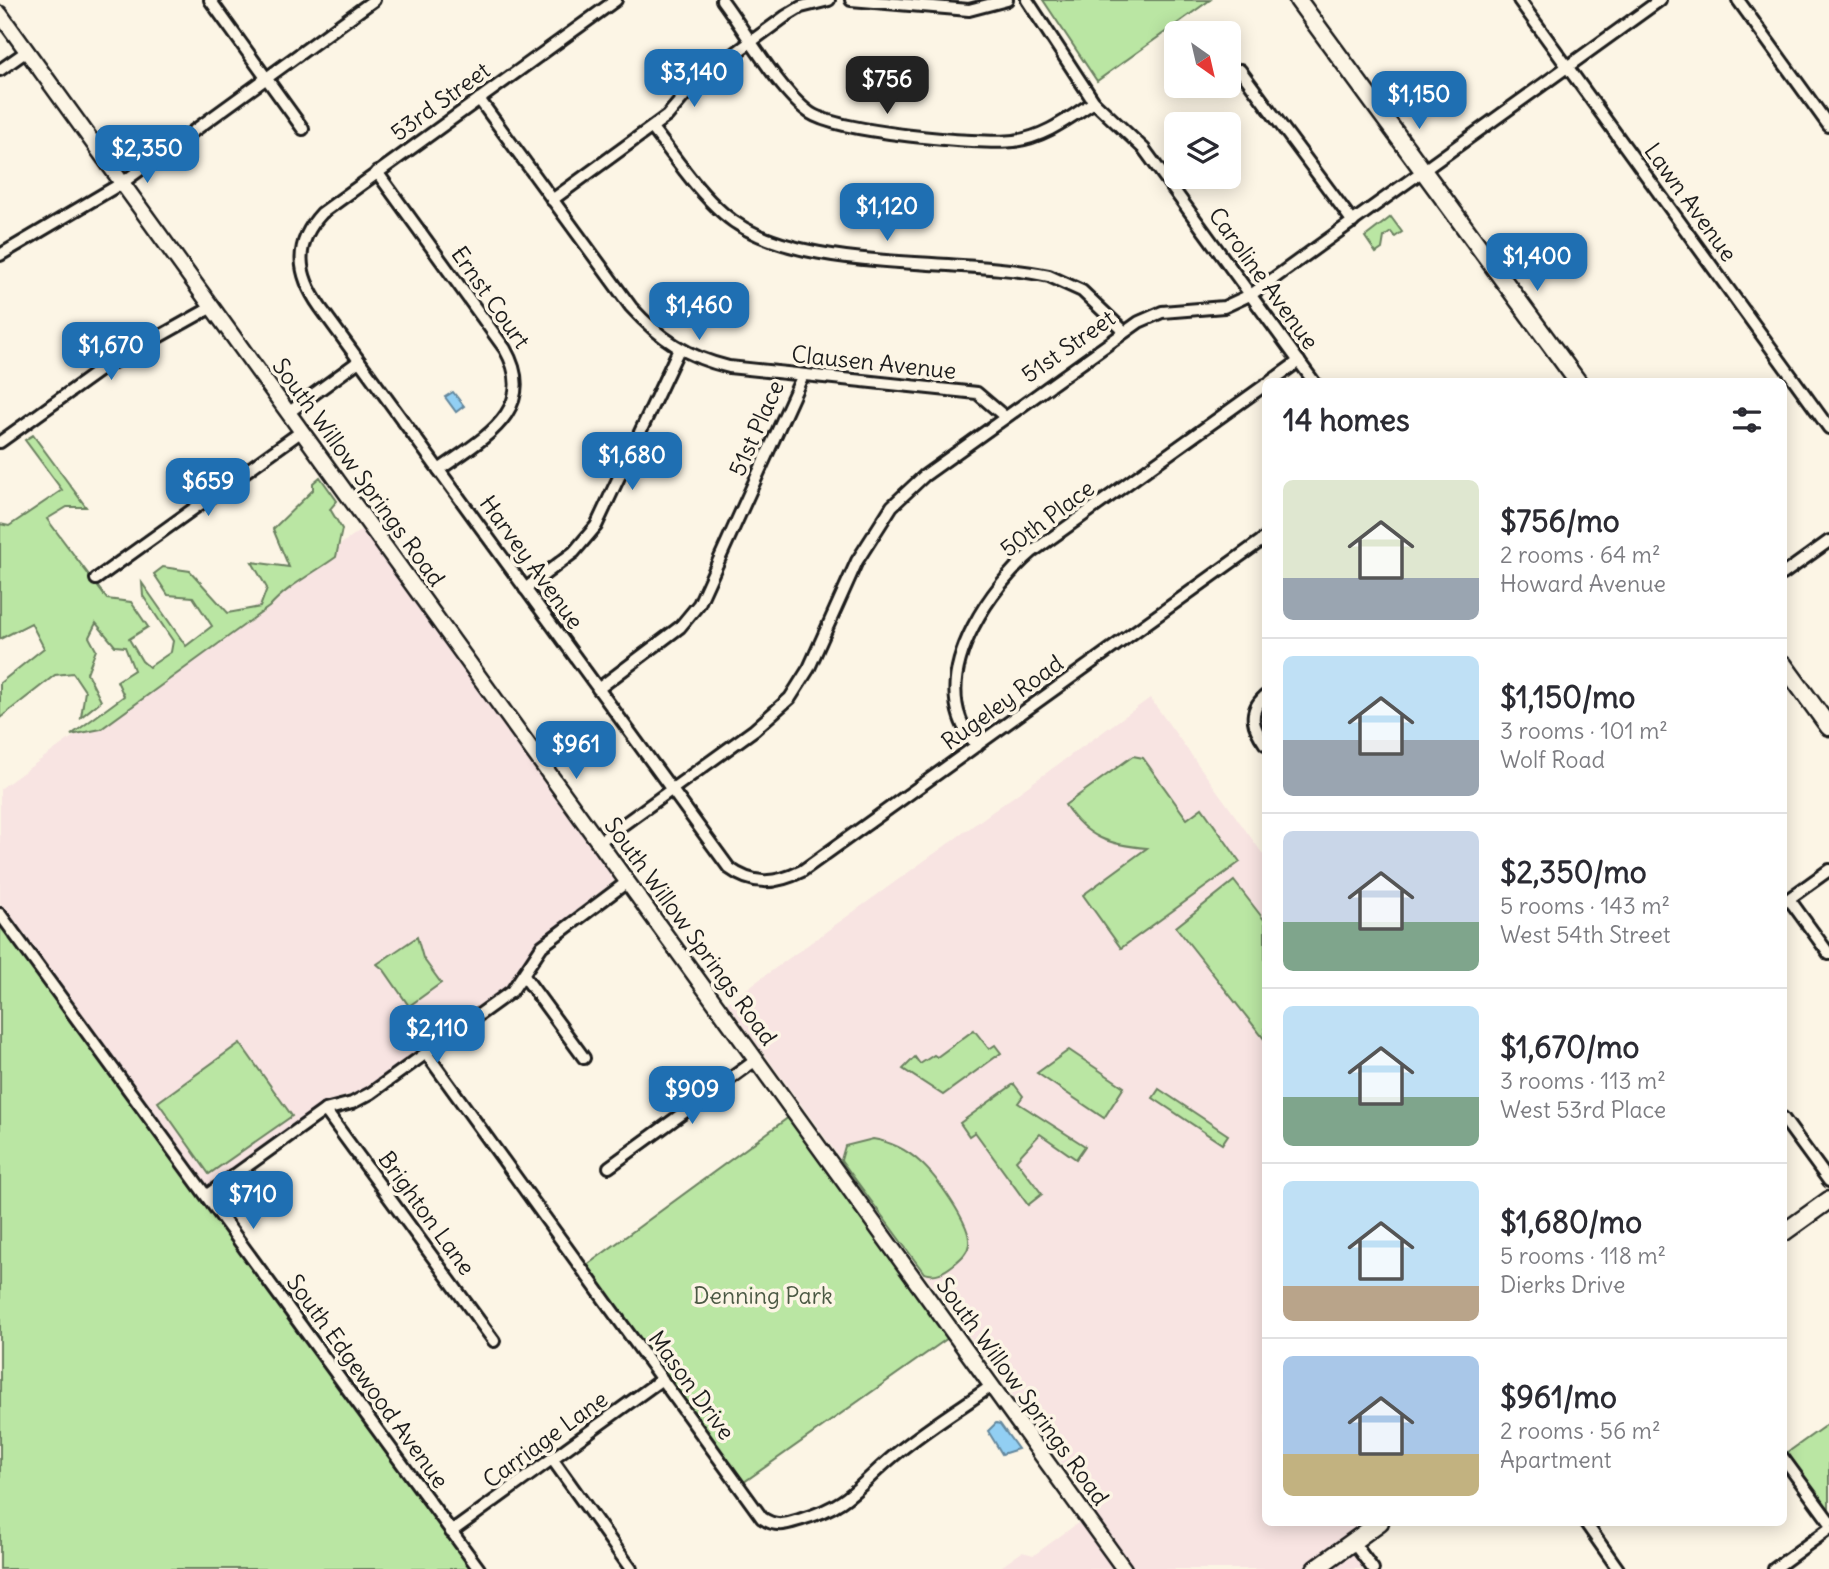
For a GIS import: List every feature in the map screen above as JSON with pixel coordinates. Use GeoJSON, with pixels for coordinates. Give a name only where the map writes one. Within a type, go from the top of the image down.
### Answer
{"type":"FeatureCollection","features":[{"type":"Feature","properties":{"kind":"main road"},"geometry":{"type":"LineString","coordinates":[[1298,0],[1575,378]]}},
{"type":"Feature","properties":{"kind":"main road"},"geometry":{"type":"LineString","coordinates":[[1787,669],[1829,727]]}},
{"type":"Feature","properties":{"kind":"main road"},"geometry":{"type":"LineString","coordinates":[[1787,1230],[1829,1200]]}},
{"type":"Feature","properties":{"kind":"main road"},"geometry":{"type":"LineString","coordinates":[[1315,1569],[1375,1526]]}},
{"type":"Feature","properties":{"kind":"street"},"geometry":{"type":"LineString","coordinates":[[211,0],[303,129]]}},
{"type":"Feature","properties":{"kind":"street"},"geometry":{"type":"LineString","coordinates":[[0,255],[122,183],[374,0]]}},
{"type":"Feature","properties":{"kind":"street","name":"53rd Street"},"geometry":{"type":"LineString","coordinates":[[301,249],[308,230],[322,213],[616,0]]}},
{"type":"Feature","properties":{"kind":"street"},"geometry":{"type":"LineString","coordinates":[[722,0],[797,102],[823,120],[840,125],[918,136],[1014,141],[1052,130],[1094,102]]}},
{"type":"Feature","properties":{"kind":"street"},"geometry":{"type":"LineString","coordinates":[[552,200],[667,116],[695,82],[801,7],[829,0]]}},
{"type":"Feature","properties":{"kind":"street"},"geometry":{"type":"LineString","coordinates":[[851,0],[969,10],[1007,0]]}},
{"type":"Feature","properties":{"kind":"street","name":"Caroline Avenue"},"geometry":{"type":"LineString","coordinates":[[1027,0],[1094,102],[1144,149],[1311,378]]}},
{"type":"Feature","properties":{"kind":"street","name":"Lawn Avenue"},"geometry":{"type":"LineString","coordinates":[[1519,0],[1829,428]]}},
{"type":"Feature","properties":{"kind":"street","name":"51st Street"},"geometry":{"type":"LineString","coordinates":[[599,842],[754,730],[785,704],[809,668],[857,561],[892,506],[924,476],[1124,331],[1162,312],[1210,310],[1252,294],[1660,0]]}},
{"type":"Feature","properties":{"kind":"street"},"geometry":{"type":"LineString","coordinates":[[1738,0],[1829,125]]}},
{"type":"Feature","properties":{"kind":"street","name":"South Willow Springs Road"},"geometry":{"type":"LineString","coordinates":[[0,14],[1124,1569]]}},
{"type":"Feature","properties":{"kind":"street"},"geometry":{"type":"LineString","coordinates":[[0,70],[27,51]]}},
{"type":"Feature","properties":{"kind":"street"},"geometry":{"type":"LineString","coordinates":[[1241,70],[1353,222]]}},
{"type":"Feature","properties":{"kind":"street","name":"Clausen Avenue"},"geometry":{"type":"LineString","coordinates":[[479,99],[631,307],[653,332],[678,349],[701,360],[729,367],[802,377],[977,393],[1004,416]]}},
{"type":"Feature","properties":{"kind":"street"},"geometry":{"type":"LineString","coordinates":[[652,128],[704,195],[724,215],[759,236],[813,252],[1049,276],[1082,291],[1124,331]]}},
{"type":"Feature","properties":{"kind":"street","name":"Ernst Court"},"geometry":{"type":"LineString","coordinates":[[377,172],[505,349],[516,374],[514,397],[503,420],[439,470]]}},
{"type":"Feature","properties":{"kind":"street","name":"Harvey Avenue"},"geometry":{"type":"LineString","coordinates":[[301,249],[301,272],[311,294],[359,361],[729,868],[755,881]]}},
{"type":"Feature","properties":{"kind":"street"},"geometry":{"type":"LineString","coordinates":[[0,442],[103,368],[212,307]]}},
{"type":"Feature","properties":{"kind":"street"},"geometry":{"type":"LineString","coordinates":[[525,589],[574,552],[596,526],[678,349]]}},
{"type":"Feature","properties":{"kind":"street"},"geometry":{"type":"LineString","coordinates":[[288,413],[359,361]]}},
{"type":"Feature","properties":{"kind":"street"},"geometry":{"type":"LineString","coordinates":[[1276,378],[1299,361]]}},
{"type":"Feature","properties":{"kind":"street","name":"51st Place"},"geometry":{"type":"LineString","coordinates":[[598,689],[674,632],[699,604],[802,377]]}},
{"type":"Feature","properties":{"kind":"street","name":"50th Place"},"geometry":{"type":"LineString","coordinates":[[976,746],[959,717],[957,688],[967,640],[999,583],[1032,552],[1262,387]]}},
{"type":"Feature","properties":{"kind":"street"},"geometry":{"type":"LineString","coordinates":[[96,579],[302,431]]}},
{"type":"Feature","properties":{"kind":"street","name":"Rugeley Road"},"geometry":{"type":"LineString","coordinates":[[755,881],[778,881],[802,871],[1262,540]]}},
{"type":"Feature","properties":{"kind":"street"},"geometry":{"type":"LineString","coordinates":[[1787,571],[1829,541]]}},
{"type":"Feature","properties":{"kind":"street"},"geometry":{"type":"LineString","coordinates":[[1262,701],[1253,717],[1256,731],[1262,740]]}},
{"type":"Feature","properties":{"kind":"street"},"geometry":{"type":"LineString","coordinates":[[1787,900],[1829,870]]}},
{"type":"Feature","properties":{"kind":"street"},"geometry":{"type":"LineString","coordinates":[[206,1195],[325,1110],[361,1099],[512,991],[542,946],[627,882]]}},
{"type":"Feature","properties":{"kind":"street"},"geometry":{"type":"LineString","coordinates":[[1787,902],[1829,954]]}},
{"type":"Feature","properties":{"kind":"street","name":"South Edgewood Avenue"},"geometry":{"type":"LineString","coordinates":[[0,914],[479,1569]]}},
{"type":"Feature","properties":{"kind":"street"},"geometry":{"type":"LineString","coordinates":[[524,976],[583,1058]]}},
{"type":"Feature","properties":{"kind":"street","name":"Mason Drive"},"geometry":{"type":"LineString","coordinates":[[426,1054],[762,1518],[773,1525],[785,1525],[829,1511],[845,1501],[890,1459],[991,1386]]}},
{"type":"Feature","properties":{"kind":"street"},"geometry":{"type":"LineString","coordinates":[[610,1167],[756,1060]]}},
{"type":"Feature","properties":{"kind":"street","name":"Brighton Lane"},"geometry":{"type":"LineString","coordinates":[[325,1110],[494,1341]]}},
{"type":"Feature","properties":{"kind":"street"},"geometry":{"type":"LineString","coordinates":[[1787,1123],[1829,1181]]}},
{"type":"Feature","properties":{"kind":"street","name":"Carriage Lane"},"geometry":{"type":"LineString","coordinates":[[451,1532],[662,1379]]}},
{"type":"Feature","properties":{"kind":"street"},"geometry":{"type":"LineString","coordinates":[[553,1460],[631,1569]]}},
{"type":"Feature","properties":{"kind":"street"},"geometry":{"type":"LineString","coordinates":[[1787,1463],[1829,1521]]}},
{"type":"Feature","properties":{"kind":"street"},"geometry":{"type":"LineString","coordinates":[[1588,1526],[1618,1569]]}},
{"type":"Feature","properties":{"kind":"street"},"geometry":{"type":"LineString","coordinates":[[1774,1569],[1829,1529]]}},
{"type":"Feature","properties":{"kind":"street"},"geometry":{"type":"LineString","coordinates":[[1353,1542],[1373,1569]]}},
{"type":"Feature","properties":{"kind":"shaded area"},"geometry":{"type":"Polygon","coordinates":[[[362,529],[613,874],[614,881],[539,939],[502,992],[366,1089],[325,1103],[209,1185],[203,1181],[0,905],[0,789],[362,529]]]}},
{"type":"Feature","properties":{"kind":"shaded area"},"geometry":{"type":"Polygon","coordinates":[[[1150,698],[1262,853],[1262,1526],[1362,1526],[1351,1533],[1377,1569],[998,1569],[1022,1552],[1034,1555],[1096,1510],[727,1003],[1150,698]]]}},
{"type":"Feature","properties":{"kind":"green space"},"geometry":{"type":"Polygon","coordinates":[[[1043,0],[1210,0],[1181,21],[1164,21],[1164,33],[1097,81],[1043,0]]]}},
{"type":"Feature","properties":{"kind":"green space"},"geometry":{"type":"Polygon","coordinates":[[[1391,217],[1402,232],[1395,237],[1391,232],[1384,237],[1382,249],[1376,253],[1365,237],[1391,217]]]}},
{"type":"Feature","properties":{"kind":"green space"},"geometry":{"type":"Polygon","coordinates":[[[33,435],[86,507],[67,507],[47,519],[107,599],[131,602],[148,627],[129,639],[142,661],[149,667],[171,652],[173,641],[143,596],[142,583],[186,646],[212,626],[193,597],[168,595],[154,574],[163,567],[190,571],[228,613],[260,607],[267,588],[252,562],[289,567],[273,529],[313,490],[313,483],[320,477],[337,501],[330,509],[342,529],[336,557],[101,729],[71,735],[124,696],[117,681],[134,670],[125,647],[115,646],[96,623],[89,637],[96,650],[87,673],[101,701],[81,717],[85,691],[73,673],[55,675],[0,718],[0,683],[44,648],[31,623],[0,639],[0,524],[9,526],[62,490],[25,440],[33,435]]]}},
{"type":"Feature","properties":{"kind":"green space"},"geometry":{"type":"Polygon","coordinates":[[[1133,756],[1143,758],[1187,819],[1202,808],[1240,862],[1121,948],[1083,895],[1147,848],[1121,845],[1100,838],[1082,825],[1065,805],[1133,756]]]}},
{"type":"Feature","properties":{"kind":"green space"},"geometry":{"type":"Polygon","coordinates":[[[1234,881],[1262,917],[1262,1036],[1176,927],[1234,881]]]}},
{"type":"Feature","properties":{"kind":"green space"},"geometry":{"type":"Polygon","coordinates":[[[0,924],[471,1569],[0,1569],[0,924]]]}},
{"type":"Feature","properties":{"kind":"green space"},"geometry":{"type":"Polygon","coordinates":[[[417,937],[423,958],[441,983],[409,1006],[377,964],[417,937]]]}},
{"type":"Feature","properties":{"kind":"green space"},"geometry":{"type":"Polygon","coordinates":[[[974,1030],[989,1049],[995,1045],[1001,1053],[943,1095],[903,1069],[915,1057],[920,1064],[934,1055],[937,1057],[974,1030]]]}},
{"type":"Feature","properties":{"kind":"green space"},"geometry":{"type":"Polygon","coordinates":[[[240,1043],[292,1116],[209,1174],[158,1102],[240,1043]]]}},
{"type":"Feature","properties":{"kind":"green space"},"geometry":{"type":"Polygon","coordinates":[[[1069,1050],[1124,1087],[1104,1118],[1037,1073],[1069,1050]]]}},
{"type":"Feature","properties":{"kind":"green space"},"geometry":{"type":"Polygon","coordinates":[[[1014,1084],[1023,1096],[1018,1103],[1085,1146],[1076,1159],[1040,1134],[1016,1160],[1042,1194],[1028,1205],[975,1132],[969,1136],[960,1123],[1014,1084]]]}},
{"type":"Feature","properties":{"kind":"green space"},"geometry":{"type":"Polygon","coordinates":[[[1159,1089],[1228,1135],[1222,1144],[1153,1098],[1159,1089]]]}},
{"type":"Feature","properties":{"kind":"green space","name":"Denning Park"},"geometry":{"type":"Polygon","coordinates":[[[789,1117],[948,1338],[744,1482],[587,1265],[789,1117]]]}},
{"type":"Feature","properties":{"kind":"green space"},"geometry":{"type":"Polygon","coordinates":[[[873,1139],[898,1147],[915,1157],[927,1168],[959,1213],[969,1244],[961,1258],[943,1272],[924,1273],[841,1160],[845,1146],[873,1139]]]}},
{"type":"Feature","properties":{"kind":"green space"},"geometry":{"type":"Polygon","coordinates":[[[1829,1423],[1829,1517],[1787,1459],[1787,1453],[1829,1423]]]}},
{"type":"Feature","properties":{"kind":"water"},"geometry":{"type":"Polygon","coordinates":[[[453,392],[464,406],[456,412],[445,397],[453,392]]]}},
{"type":"Feature","properties":{"kind":"water"},"geometry":{"type":"Polygon","coordinates":[[[996,1423],[1000,1424],[1018,1449],[1002,1454],[988,1431],[996,1423]]]}}]}
